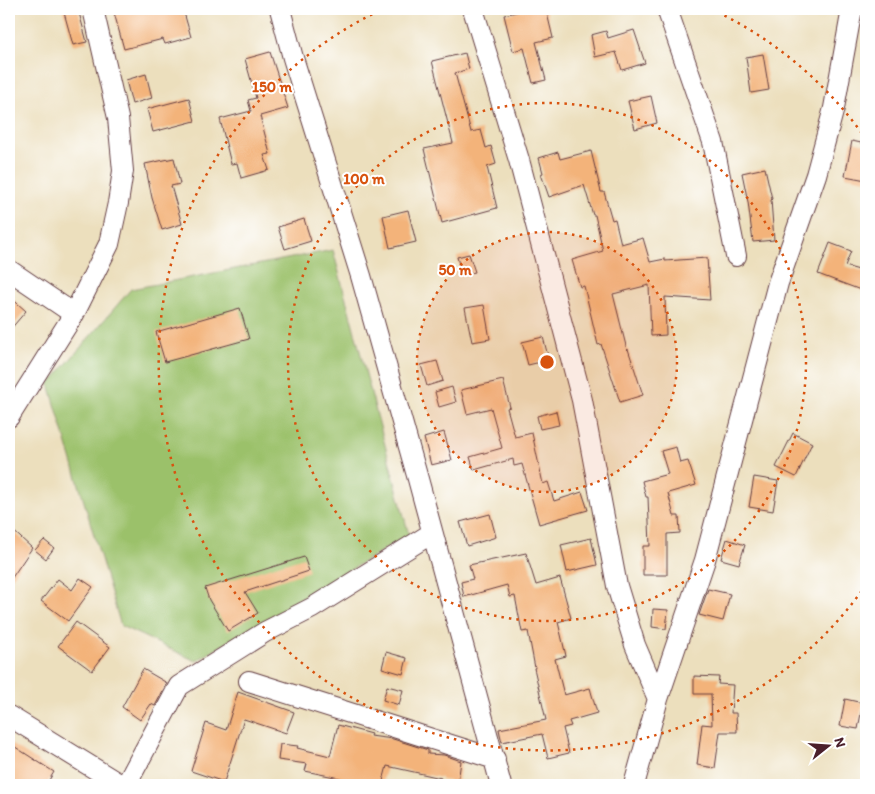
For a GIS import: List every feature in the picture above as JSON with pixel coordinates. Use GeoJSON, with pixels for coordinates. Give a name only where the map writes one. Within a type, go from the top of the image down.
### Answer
{"type":"FeatureCollection","features":[{"type":"Feature","properties":{"kind":"street"},"geometry":{"type":"LineString","coordinates":[[9,417],[74,314],[109,244],[118,203],[123,170],[118,118],[93,9]]}},
{"type":"Feature","properties":{"kind":"street"},"geometry":{"type":"LineString","coordinates":[[280,9],[293,58],[361,276],[501,785]]}},
{"type":"Feature","properties":{"kind":"street"},"geometry":{"type":"LineString","coordinates":[[473,9],[519,160],[582,400],[617,586],[635,645],[658,699]]}},
{"type":"Feature","properties":{"kind":"street"},"geometry":{"type":"LineString","coordinates":[[668,9],[713,142],[736,256]]}},
{"type":"Feature","properties":{"kind":"street"},"geometry":{"type":"LineString","coordinates":[[634,785],[658,699],[705,560],[778,283],[816,175],[834,108],[852,9]]}},
{"type":"Feature","properties":{"kind":"street"},"geometry":{"type":"LineString","coordinates":[[9,270],[74,314]]}},
{"type":"Feature","properties":{"kind":"street"},"geometry":{"type":"LineString","coordinates":[[126,785],[179,686],[264,632],[312,608],[432,532]]}},
{"type":"Feature","properties":{"kind":"street"},"geometry":{"type":"LineString","coordinates":[[249,681],[495,759]]}},
{"type":"Feature","properties":{"kind":"street"},"geometry":{"type":"LineString","coordinates":[[9,716],[122,785]]}},
{"type":"Feature","properties":{"kind":"green space"},"geometry":{"type":"Polygon","coordinates":[[[333,250],[409,535],[196,661],[121,626],[49,384],[131,289],[333,250]]]}},
{"type":"Feature","properties":{"kind":"building"},"geometry":{"type":"Polygon","coordinates":[[[63,9],[78,9],[87,42],[73,45],[63,9]]]}},
{"type":"Feature","properties":{"kind":"building"},"geometry":{"type":"Polygon","coordinates":[[[113,9],[183,9],[191,37],[165,44],[163,39],[124,49],[113,9]]]}},
{"type":"Feature","properties":{"kind":"building"},"geometry":{"type":"Polygon","coordinates":[[[528,9],[546,9],[553,38],[536,42],[546,80],[533,83],[524,48],[513,51],[504,15],[528,9]]]}},
{"type":"Feature","properties":{"kind":"building"},"geometry":{"type":"Polygon","coordinates":[[[634,30],[645,63],[622,70],[616,52],[595,57],[591,35],[606,31],[608,38],[634,30]]]}},
{"type":"Feature","properties":{"kind":"building"},"geometry":{"type":"Polygon","coordinates":[[[270,52],[288,108],[260,116],[270,154],[264,155],[269,170],[241,178],[237,163],[231,164],[220,119],[251,111],[248,100],[256,98],[245,59],[270,52]]]}},
{"type":"Feature","properties":{"kind":"building"},"geometry":{"type":"Polygon","coordinates":[[[465,53],[469,69],[455,73],[471,132],[481,130],[486,148],[491,146],[496,164],[487,167],[497,208],[442,223],[424,149],[453,143],[432,61],[465,53]]]}},
{"type":"Feature","properties":{"kind":"building"},"geometry":{"type":"Polygon","coordinates":[[[763,54],[769,90],[751,93],[746,57],[763,54]]]}},
{"type":"Feature","properties":{"kind":"building"},"geometry":{"type":"Polygon","coordinates":[[[146,74],[152,98],[132,104],[126,80],[146,74]]]}},
{"type":"Feature","properties":{"kind":"building"},"geometry":{"type":"Polygon","coordinates":[[[651,96],[657,123],[635,129],[628,101],[651,96]]]}},
{"type":"Feature","properties":{"kind":"building"},"geometry":{"type":"Polygon","coordinates":[[[189,98],[195,121],[153,132],[147,109],[189,98]]]}},
{"type":"Feature","properties":{"kind":"building"},"geometry":{"type":"Polygon","coordinates":[[[852,141],[866,144],[866,180],[845,176],[852,141]]]}},
{"type":"Feature","properties":{"kind":"building"},"geometry":{"type":"Polygon","coordinates":[[[591,151],[601,192],[604,192],[612,220],[615,219],[621,244],[643,238],[650,262],[665,259],[665,261],[707,258],[710,300],[665,297],[666,335],[651,336],[649,285],[613,294],[627,350],[643,395],[620,402],[601,344],[598,345],[584,286],[580,287],[572,260],[603,251],[595,215],[593,215],[584,185],[549,197],[541,174],[543,173],[539,158],[558,152],[560,159],[591,151]]]}},
{"type":"Feature","properties":{"kind":"building"},"geometry":{"type":"Polygon","coordinates":[[[174,158],[180,184],[171,186],[182,224],[162,230],[152,198],[145,164],[174,158]]]}},
{"type":"Feature","properties":{"kind":"building"},"geometry":{"type":"Polygon","coordinates":[[[765,168],[772,199],[774,240],[753,242],[742,173],[765,168]]]}},
{"type":"Feature","properties":{"kind":"building"},"geometry":{"type":"Polygon","coordinates":[[[408,210],[416,242],[390,248],[383,216],[408,210]]]}},
{"type":"Feature","properties":{"kind":"building"},"geometry":{"type":"Polygon","coordinates":[[[304,219],[311,241],[285,249],[278,227],[304,219]]]}},
{"type":"Feature","properties":{"kind":"building"},"geometry":{"type":"Polygon","coordinates":[[[830,243],[851,251],[845,266],[866,272],[866,292],[818,274],[830,243]]]}},
{"type":"Feature","properties":{"kind":"building"},"geometry":{"type":"Polygon","coordinates":[[[469,254],[475,272],[462,275],[457,257],[469,254]]]}},
{"type":"Feature","properties":{"kind":"building"},"geometry":{"type":"Polygon","coordinates":[[[9,296],[26,311],[9,331],[9,296]]]}},
{"type":"Feature","properties":{"kind":"building"},"geometry":{"type":"Polygon","coordinates":[[[484,305],[490,339],[472,342],[465,308],[484,305]]]}},
{"type":"Feature","properties":{"kind":"building"},"geometry":{"type":"Polygon","coordinates":[[[240,308],[249,339],[165,362],[156,332],[240,308]]]}},
{"type":"Feature","properties":{"kind":"building"},"geometry":{"type":"Polygon","coordinates":[[[543,337],[549,360],[528,365],[522,342],[543,337]]]}},
{"type":"Feature","properties":{"kind":"building"},"geometry":{"type":"Polygon","coordinates":[[[437,361],[443,381],[427,386],[421,365],[437,361]]]}},
{"type":"Feature","properties":{"kind":"building"},"geometry":{"type":"Polygon","coordinates":[[[503,380],[510,407],[507,408],[515,437],[532,433],[543,484],[548,482],[554,501],[582,492],[588,510],[539,524],[522,464],[514,466],[513,459],[474,470],[470,457],[502,448],[491,408],[467,414],[461,390],[503,380]]]}},
{"type":"Feature","properties":{"kind":"building"},"geometry":{"type":"Polygon","coordinates":[[[452,387],[456,402],[439,407],[435,392],[452,387]]]}},
{"type":"Feature","properties":{"kind":"building"},"geometry":{"type":"Polygon","coordinates":[[[556,411],[559,425],[540,429],[537,416],[556,411]]]}},
{"type":"Feature","properties":{"kind":"building"},"geometry":{"type":"Polygon","coordinates":[[[444,432],[452,460],[431,465],[424,438],[444,432]]]}},
{"type":"Feature","properties":{"kind":"building"},"geometry":{"type":"Polygon","coordinates":[[[793,433],[812,443],[796,477],[776,467],[793,433]]]}},
{"type":"Feature","properties":{"kind":"building"},"geometry":{"type":"Polygon","coordinates":[[[676,447],[680,463],[688,461],[696,485],[668,493],[674,516],[679,516],[680,533],[667,534],[667,575],[643,575],[643,546],[650,546],[648,497],[646,497],[642,481],[668,474],[661,451],[676,447]]]}},
{"type":"Feature","properties":{"kind":"building"},"geometry":{"type":"Polygon","coordinates":[[[754,477],[778,481],[773,511],[749,507],[754,477]]]}},
{"type":"Feature","properties":{"kind":"building"},"geometry":{"type":"Polygon","coordinates":[[[490,514],[496,537],[467,546],[460,522],[490,514]]]}},
{"type":"Feature","properties":{"kind":"building"},"geometry":{"type":"Polygon","coordinates":[[[9,527],[32,548],[9,582],[9,527]]]}},
{"type":"Feature","properties":{"kind":"building"},"geometry":{"type":"Polygon","coordinates":[[[591,538],[597,565],[567,572],[561,545],[591,538]]]}},
{"type":"Feature","properties":{"kind":"building"},"geometry":{"type":"Polygon","coordinates":[[[727,539],[745,545],[739,564],[721,559],[727,539]]]}},
{"type":"Feature","properties":{"kind":"building"},"geometry":{"type":"Polygon","coordinates":[[[44,540],[54,548],[46,559],[35,550],[44,540]]]}},
{"type":"Feature","properties":{"kind":"building"},"geometry":{"type":"Polygon","coordinates":[[[526,553],[536,585],[560,578],[571,618],[558,622],[566,656],[555,659],[564,695],[590,688],[597,713],[569,721],[571,726],[563,728],[569,753],[548,758],[542,734],[502,742],[500,734],[499,729],[546,720],[528,631],[522,632],[515,596],[510,597],[507,585],[464,597],[461,582],[473,579],[469,565],[526,553]]]}},
{"type":"Feature","properties":{"kind":"building"},"geometry":{"type":"Polygon","coordinates":[[[304,557],[309,571],[245,592],[258,613],[228,631],[209,600],[205,588],[304,557]]]}},
{"type":"Feature","properties":{"kind":"building"},"geometry":{"type":"Polygon","coordinates":[[[80,578],[93,587],[68,621],[41,601],[58,579],[72,590],[80,578]]]}},
{"type":"Feature","properties":{"kind":"building"},"geometry":{"type":"Polygon","coordinates":[[[708,589],[730,594],[723,621],[699,615],[708,589]]]}},
{"type":"Feature","properties":{"kind":"building"},"geometry":{"type":"Polygon","coordinates":[[[653,609],[668,610],[666,629],[652,627],[653,609]]]}},
{"type":"Feature","properties":{"kind":"building"},"geometry":{"type":"Polygon","coordinates":[[[76,622],[110,647],[92,671],[58,646],[76,622]]]}},
{"type":"Feature","properties":{"kind":"building"},"geometry":{"type":"Polygon","coordinates":[[[386,652],[407,658],[403,674],[382,668],[386,652]]]}},
{"type":"Feature","properties":{"kind":"building"},"geometry":{"type":"Polygon","coordinates":[[[143,669],[167,683],[155,706],[151,704],[140,720],[122,707],[143,669]]]}},
{"type":"Feature","properties":{"kind":"building"},"geometry":{"type":"Polygon","coordinates":[[[694,676],[719,677],[718,684],[733,685],[731,713],[736,713],[737,732],[720,732],[715,768],[697,765],[702,724],[712,725],[711,694],[694,694],[694,676]]]}},
{"type":"Feature","properties":{"kind":"building"},"geometry":{"type":"Polygon","coordinates":[[[387,686],[403,690],[399,705],[383,700],[387,686]]]}},
{"type":"Feature","properties":{"kind":"building"},"geometry":{"type":"Polygon","coordinates":[[[238,692],[294,712],[286,733],[244,719],[224,782],[191,771],[206,723],[226,730],[238,692]]]}},
{"type":"Feature","properties":{"kind":"building"},"geometry":{"type":"Polygon","coordinates":[[[845,699],[863,703],[858,729],[840,726],[845,699]]]}},
{"type":"Feature","properties":{"kind":"building"},"geometry":{"type":"Polygon","coordinates":[[[338,725],[371,734],[370,736],[393,739],[428,750],[428,754],[444,755],[461,761],[458,782],[441,780],[441,778],[387,766],[382,785],[363,785],[364,783],[305,771],[307,764],[278,760],[280,744],[298,746],[297,748],[330,756],[338,725]]]}},
{"type":"Feature","properties":{"kind":"building"},"geometry":{"type":"Polygon","coordinates":[[[9,743],[54,772],[46,785],[18,785],[9,780],[9,743]]]}}]}
